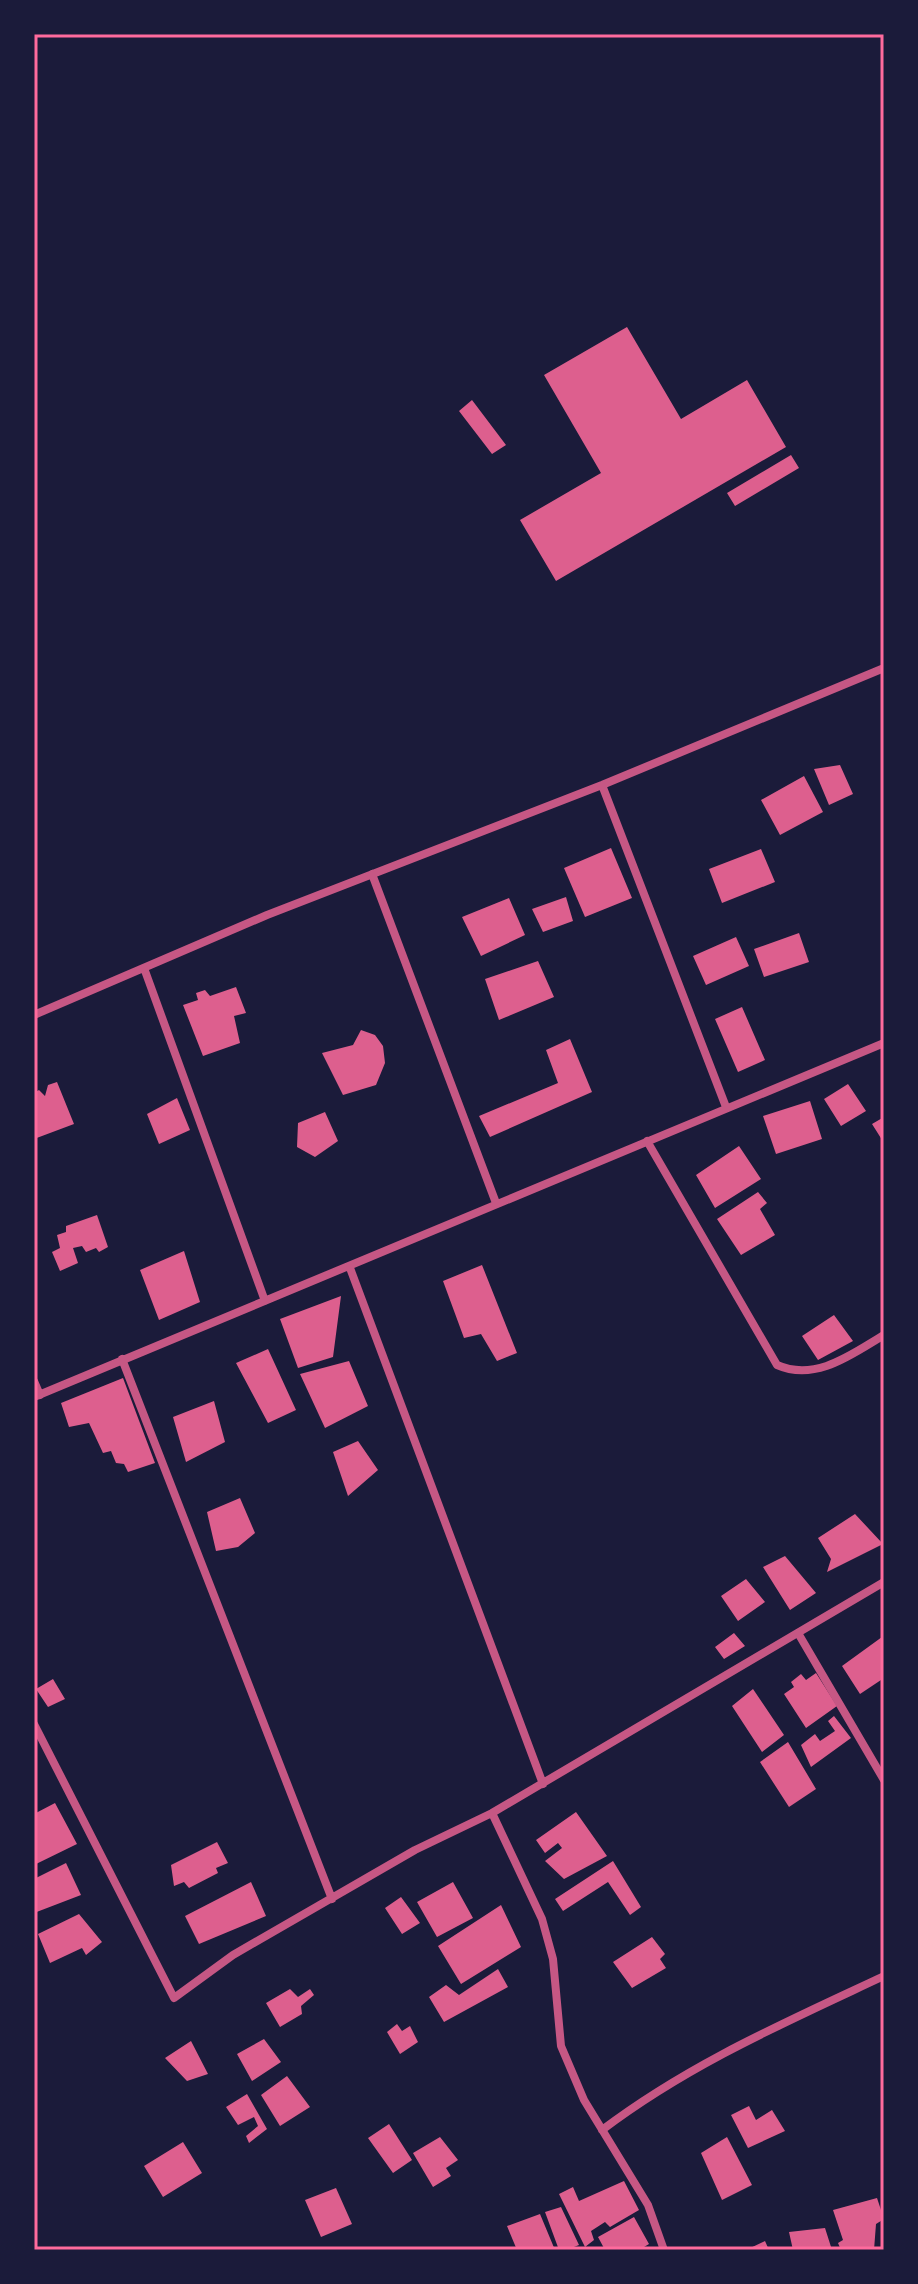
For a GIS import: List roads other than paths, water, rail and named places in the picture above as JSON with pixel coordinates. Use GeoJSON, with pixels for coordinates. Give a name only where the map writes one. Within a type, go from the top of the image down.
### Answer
{"type":"FeatureCollection","features":[{"type":"Feature","properties":{"kind":"street"},"geometry":{"type":"LineString","coordinates":[[34,1015],[372,874],[602,785],[884,668]]}},
{"type":"Feature","properties":{"kind":"street"},"geometry":{"type":"LineString","coordinates":[[602,785],[726,1107]]}},
{"type":"Feature","properties":{"kind":"street"},"geometry":{"type":"LineString","coordinates":[[372,874],[496,1203]]}},
{"type":"Feature","properties":{"kind":"street"},"geometry":{"type":"LineString","coordinates":[[144,968],[265,1301]]}},
{"type":"Feature","properties":{"kind":"street"},"geometry":{"type":"LineString","coordinates":[[34,1381],[37,1396],[884,1043]]}},
{"type":"Feature","properties":{"kind":"street"},"geometry":{"type":"LineString","coordinates":[[647,1141],[777,1365],[792,1372],[818,1369],[884,1335]]}},
{"type":"Feature","properties":{"kind":"street"},"geometry":{"type":"LineString","coordinates":[[350,1268],[543,1784]]}},
{"type":"Feature","properties":{"kind":"street"},"geometry":{"type":"LineString","coordinates":[[122,1359],[332,1899]]}},
{"type":"Feature","properties":{"kind":"street"},"geometry":{"type":"LineString","coordinates":[[34,1724],[174,1998],[233,1955],[415,1850],[492,1813],[543,1784],[884,1582]]}},
{"type":"Feature","properties":{"kind":"street"},"geometry":{"type":"LineString","coordinates":[[798,1633],[884,1780]]}},
{"type":"Feature","properties":{"kind":"street"},"geometry":{"type":"LineString","coordinates":[[492,1813],[542,1919],[553,1959],[561,2046],[584,2100],[648,2205],[664,2250]]}},
{"type":"Feature","properties":{"kind":"street"},"geometry":{"type":"LineString","coordinates":[[602,2130],[648,2095],[724,2051],[884,1976]]}}]}
